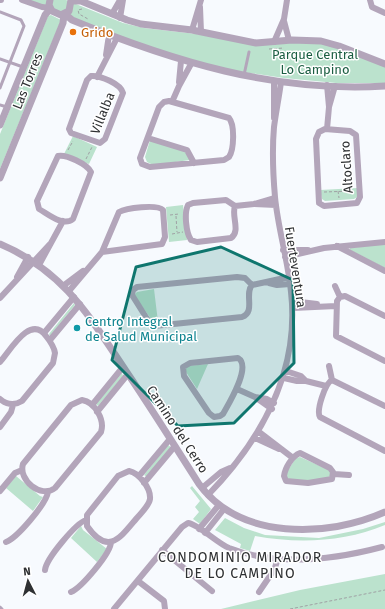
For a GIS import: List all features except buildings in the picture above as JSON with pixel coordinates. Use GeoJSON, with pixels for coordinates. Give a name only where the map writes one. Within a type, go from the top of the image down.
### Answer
{"type":"FeatureCollection","features":[{"type":"Feature","properties":{"kind":"street"},"geometry":{"type":"LineString","coordinates":[[22,0],[42,7],[50,6],[56,14],[65,14],[72,20],[113,37],[191,64],[244,77],[278,82],[335,86],[385,86]]}},
{"type":"Feature","properties":{"kind":"street"},"geometry":{"type":"LineString","coordinates":[[112,14],[120,0]]}},
{"type":"Feature","properties":{"kind":"street"},"geometry":{"type":"LineString","coordinates":[[120,18],[123,0]]}},
{"type":"Feature","properties":{"kind":"street"},"geometry":{"type":"LineString","coordinates":[[192,30],[200,0]]}},
{"type":"Feature","properties":{"kind":"street"},"geometry":{"type":"LineString","coordinates":[[200,0],[201,32]]}},
{"type":"Feature","properties":{"kind":"street"},"geometry":{"type":"LineString","coordinates":[[274,42],[284,19],[287,0]]}},
{"type":"Feature","properties":{"kind":"street"},"geometry":{"type":"LineString","coordinates":[[370,0],[372,7],[385,13]]}},
{"type":"Feature","properties":{"kind":"street"},"geometry":{"type":"LineString","coordinates":[[71,1],[78,1],[120,18],[141,24],[192,30],[256,43],[289,40],[329,42],[385,64]]}},
{"type":"Feature","properties":{"kind":"street","name":"Las Torres"},"geometry":{"type":"LineString","coordinates":[[0,178],[63,23],[65,14],[70,8],[71,1]]}},
{"type":"Feature","properties":{"kind":"street","name":"Las Torres"},"geometry":{"type":"LineString","coordinates":[[0,125],[4,106],[24,67],[50,6]]}},
{"type":"Feature","properties":{"kind":"street"},"geometry":{"type":"LineString","coordinates":[[284,19],[289,40]]}},
{"type":"Feature","properties":{"kind":"street","name":"Villalba"},"geometry":{"type":"LineString","coordinates":[[97,77],[106,58],[113,37]]}},
{"type":"Feature","properties":{"kind":"street"},"geometry":{"type":"LineString","coordinates":[[179,86],[181,60]]}},
{"type":"Feature","properties":{"kind":"street"},"geometry":{"type":"LineString","coordinates":[[172,102],[191,64]]}},
{"type":"Feature","properties":{"kind":"street","name":"Villalba"},"geometry":{"type":"LineString","coordinates":[[91,76],[97,77],[119,86],[123,91],[123,94],[105,139],[100,144],[76,135],[70,131],[70,124],[87,80],[91,76]]}},
{"type":"Feature","properties":{"kind":"street","name":"Fuerteventura"},"geometry":{"type":"LineString","coordinates":[[208,495],[225,477],[230,468],[255,438],[273,406],[284,374],[292,336],[293,308],[290,280],[283,250],[275,198],[273,102],[278,82]]}},
{"type":"Feature","properties":{"kind":"street","name":"Altoclaro"},"geometry":{"type":"LineString","coordinates":[[326,85],[329,107]]}},
{"type":"Feature","properties":{"kind":"street","name":"Altoclaro"},"geometry":{"type":"LineString","coordinates":[[327,129],[329,107],[335,86]]}},
{"type":"Feature","properties":{"kind":"street"},"geometry":{"type":"LineString","coordinates":[[164,102],[172,102],[228,118],[232,121],[232,151],[229,157],[224,160],[145,166],[140,159],[148,138],[160,105],[164,102]]}},
{"type":"Feature","properties":{"kind":"street","name":"Altoclaro"},"geometry":{"type":"LineString","coordinates":[[327,129],[350,131],[356,135],[360,190],[360,198],[357,203],[322,205],[319,203],[316,137],[320,131],[327,129]]}},
{"type":"Feature","properties":{"kind":"street"},"geometry":{"type":"LineString","coordinates":[[148,138],[187,150],[194,163]]}},
{"type":"Feature","properties":{"kind":"street"},"geometry":{"type":"LineString","coordinates":[[59,156],[65,156],[90,168],[90,175],[72,218],[68,222],[63,222],[39,208],[36,203],[56,159],[59,156]]}},
{"type":"Feature","properties":{"kind":"street"},"geometry":{"type":"LineString","coordinates":[[254,204],[275,198]]}},
{"type":"Feature","properties":{"kind":"street"},"geometry":{"type":"LineString","coordinates":[[234,206],[233,212],[236,232],[233,237],[195,242],[190,238],[186,213],[188,206],[193,203],[226,200],[234,206],[254,204],[276,205]]}},
{"type":"Feature","properties":{"kind":"street"},"geometry":{"type":"LineString","coordinates":[[66,288],[102,252],[119,212],[156,206],[161,209],[164,216],[165,234],[164,242],[161,245],[102,252]]}},
{"type":"Feature","properties":{"kind":"street"},"geometry":{"type":"LineString","coordinates":[[0,298],[17,277],[50,244],[63,222]]}},
{"type":"Feature","properties":{"kind":"street"},"geometry":{"type":"LineString","coordinates":[[283,250],[308,250],[385,242]]}},
{"type":"Feature","properties":{"kind":"street","name":"Camino del Cerro"},"geometry":{"type":"LineString","coordinates":[[0,244],[34,261],[66,288],[80,304],[128,374],[202,488],[221,507],[252,522],[296,529],[318,529],[344,525],[385,512]]}},
{"type":"Feature","properties":{"kind":"street"},"geometry":{"type":"LineString","coordinates":[[337,246],[385,271]]}},
{"type":"Feature","properties":{"kind":"street"},"geometry":{"type":"LineString","coordinates":[[285,257],[308,250]]}},
{"type":"Feature","properties":{"kind":"street"},"geometry":{"type":"LineString","coordinates":[[252,285],[245,278],[237,277],[137,287],[133,290],[132,295],[149,322],[156,326],[244,316],[249,311],[248,291],[252,285],[269,283],[277,285],[290,280]]}},
{"type":"Feature","properties":{"kind":"street"},"geometry":{"type":"LineString","coordinates":[[335,286],[340,297],[336,306],[336,334],[338,337],[385,361]]}},
{"type":"Feature","properties":{"kind":"street"},"geometry":{"type":"LineString","coordinates":[[44,333],[74,297]]}},
{"type":"Feature","properties":{"kind":"street"},"geometry":{"type":"LineString","coordinates":[[340,297],[348,297],[385,316]]}},
{"type":"Feature","properties":{"kind":"street"},"geometry":{"type":"LineString","coordinates":[[292,301],[336,306]]}},
{"type":"Feature","properties":{"kind":"street"},"geometry":{"type":"LineString","coordinates":[[50,340],[80,304]]}},
{"type":"Feature","properties":{"kind":"street"},"geometry":{"type":"LineString","coordinates":[[293,308],[322,305]]}},
{"type":"Feature","properties":{"kind":"street"},"geometry":{"type":"LineString","coordinates":[[0,362],[25,332],[36,329],[44,333],[50,340],[55,350],[54,361],[22,401],[14,405],[7,404],[0,399]]}},
{"type":"Feature","properties":{"kind":"street"},"geometry":{"type":"LineString","coordinates":[[238,358],[242,360],[244,365],[237,389],[223,414],[214,417],[209,414],[184,376],[183,367],[190,363],[238,358]]}},
{"type":"Feature","properties":{"kind":"street"},"geometry":{"type":"LineString","coordinates":[[329,366],[332,380]]}},
{"type":"Feature","properties":{"kind":"street"},"geometry":{"type":"LineString","coordinates":[[92,405],[123,367]]}},
{"type":"Feature","properties":{"kind":"street"},"geometry":{"type":"LineString","coordinates":[[97,412],[128,374]]}},
{"type":"Feature","properties":{"kind":"street"},"geometry":{"type":"LineString","coordinates":[[284,374],[297,381],[306,380],[326,386]]}},
{"type":"Feature","properties":{"kind":"street"},"geometry":{"type":"LineString","coordinates":[[332,380],[326,386],[318,411],[320,418],[385,451]]}},
{"type":"Feature","properties":{"kind":"street"},"geometry":{"type":"LineString","coordinates":[[332,380],[385,406]]}},
{"type":"Feature","properties":{"kind":"street"},"geometry":{"type":"LineString","coordinates":[[237,389],[273,406]]}},
{"type":"Feature","properties":{"kind":"street"},"geometry":{"type":"LineString","coordinates":[[82,400],[92,405],[102,422],[101,432],[56,488],[48,492],[37,490],[25,479],[22,470],[25,461],[71,405],[82,400]]}},
{"type":"Feature","properties":{"kind":"street"},"geometry":{"type":"LineString","coordinates":[[0,427],[11,412],[14,405]]}},
{"type":"Feature","properties":{"kind":"street"},"geometry":{"type":"LineString","coordinates":[[259,432],[292,458]]}},
{"type":"Feature","properties":{"kind":"street"},"geometry":{"type":"LineString","coordinates":[[255,438],[279,449]]}},
{"type":"Feature","properties":{"kind":"street"},"geometry":{"type":"LineString","coordinates":[[139,476],[170,439]]}},
{"type":"Feature","properties":{"kind":"street"},"geometry":{"type":"LineString","coordinates":[[144,483],[175,446]]}},
{"type":"Feature","properties":{"kind":"street"},"geometry":{"type":"LineString","coordinates":[[298,454],[302,454],[330,468],[334,474],[332,479],[325,481],[288,482],[285,479],[284,474],[292,458],[298,454]]}},
{"type":"Feature","properties":{"kind":"street","name":"Fuerteventura"},"geometry":{"type":"LineString","coordinates":[[202,488],[221,472],[230,468]]}},
{"type":"Feature","properties":{"kind":"street"},"geometry":{"type":"LineString","coordinates":[[0,491],[15,473],[22,470]]}},
{"type":"Feature","properties":{"kind":"street"},"geometry":{"type":"LineString","coordinates":[[129,471],[139,476],[150,494],[149,502],[119,539],[111,542],[101,539],[89,529],[86,520],[88,512],[120,474],[129,471]]}},
{"type":"Feature","properties":{"kind":"street"},"geometry":{"type":"LineString","coordinates":[[334,474],[349,475]]}},
{"type":"Feature","properties":{"kind":"street"},"geometry":{"type":"LineString","coordinates":[[6,542],[13,538],[20,530],[44,501],[48,492]]}},
{"type":"Feature","properties":{"kind":"street"},"geometry":{"type":"LineString","coordinates":[[199,529],[221,507]]}},
{"type":"Feature","properties":{"kind":"street"},"geometry":{"type":"LineString","coordinates":[[204,533],[221,507]]}},
{"type":"Feature","properties":{"kind":"street"},"geometry":{"type":"LineString","coordinates":[[45,570],[47,562],[78,525],[86,520]]}},
{"type":"Feature","properties":{"kind":"street"},"geometry":{"type":"LineString","coordinates":[[114,609],[162,550],[182,527],[188,523],[193,524],[216,542],[238,551],[278,559],[330,558],[382,547]]}},
{"type":"Feature","properties":{"kind":"street"},"geometry":{"type":"LineString","coordinates":[[71,592],[81,586],[109,551],[111,542]]}},
{"type":"Feature","properties":{"kind":"street"},"geometry":{"type":"LineString","coordinates":[[162,550],[212,592]]}},
{"type":"Feature","properties":{"kind":"street"},"geometry":{"type":"LineString","coordinates":[[260,592],[274,570],[278,559]]}},
{"type":"Feature","properties":{"kind":"street"},"geometry":{"type":"LineString","coordinates":[[138,581],[164,602],[165,609]]}},
{"type":"Feature","properties":{"kind":"lane"},"geometry":{"type":"LineString","coordinates":[[0,13],[21,20],[24,26],[0,88]]}},
{"type":"Feature","properties":{"kind":"lane"},"geometry":{"type":"LineString","coordinates":[[244,77],[249,52]]}},
{"type":"Feature","properties":{"kind":"lane"},"geometry":{"type":"LineString","coordinates":[[0,59],[10,64],[24,67]]}},
{"type":"Feature","properties":{"kind":"path"},"geometry":{"type":"LineString","coordinates":[[86,18],[91,20]]}},
{"type":"Feature","properties":{"kind":"path"},"geometry":{"type":"LineString","coordinates":[[65,156],[76,135]]}},
{"type":"Feature","properties":{"kind":"path"},"geometry":{"type":"LineString","coordinates":[[84,165],[94,142]]}},
{"type":"Feature","properties":{"kind":"path"},"geometry":{"type":"LineString","coordinates":[[318,192],[360,190]]}},
{"type":"Feature","properties":{"kind":"path"},"geometry":{"type":"LineString","coordinates":[[338,191],[339,204]]}},
{"type":"Feature","properties":{"kind":"path"},"geometry":{"type":"LineString","coordinates":[[164,216],[186,213]]}},
{"type":"Feature","properties":{"kind":"path"},"geometry":{"type":"LineString","coordinates":[[175,215],[178,233]]}},
{"type":"Feature","properties":{"kind":"path"},"geometry":{"type":"LineString","coordinates":[[165,234],[188,232]]}},
{"type":"Feature","properties":{"kind":"path"},"geometry":{"type":"LineString","coordinates":[[290,609],[385,590]]}},
{"type":"Feature","properties":{"kind":"highlighted area"},"geometry":{"type":"Polygon","coordinates":[[[221,247],[293,280],[294,363],[234,423],[178,426],[112,360],[136,267],[221,247]]]}},
{"type":"Feature","properties":{"kind":"green space","name":"Parque Central Lo Campino"},"geometry":{"type":"Polygon","coordinates":[[[28,0],[66,0],[123,23],[144,28],[205,35],[232,41],[317,41],[385,66],[385,83],[336,83],[284,78],[216,68],[117,37],[28,0]]]}},
{"type":"Feature","properties":{"kind":"green space"},"geometry":{"type":"Polygon","coordinates":[[[51,15],[61,20],[0,169],[0,134],[48,16],[51,15]]]}},
{"type":"Feature","properties":{"kind":"green space"},"geometry":{"type":"Polygon","coordinates":[[[73,136],[97,147],[89,164],[64,154],[73,136]]]}},
{"type":"Feature","properties":{"kind":"green space"},"geometry":{"type":"Polygon","coordinates":[[[150,140],[186,149],[190,160],[153,165],[147,162],[145,157],[150,140]]]}},
{"type":"Feature","properties":{"kind":"green space"},"geometry":{"type":"Polygon","coordinates":[[[357,188],[357,197],[354,199],[325,201],[322,199],[320,190],[357,188]]]}},
{"type":"Feature","properties":{"kind":"green space"},"geometry":{"type":"Polygon","coordinates":[[[183,205],[187,240],[169,242],[166,207],[183,205]]]}},
{"type":"Feature","properties":{"kind":"green space"},"geometry":{"type":"Polygon","coordinates":[[[385,244],[385,268],[350,250],[350,248],[385,244]]]}},
{"type":"Feature","properties":{"kind":"green space"},"geometry":{"type":"Polygon","coordinates":[[[154,289],[158,322],[154,323],[134,295],[137,292],[154,289]]]}},
{"type":"Feature","properties":{"kind":"green space"},"geometry":{"type":"Polygon","coordinates":[[[74,303],[75,305],[50,336],[49,334],[74,303]]]}},
{"type":"Feature","properties":{"kind":"green space"},"geometry":{"type":"Polygon","coordinates":[[[208,364],[197,389],[186,372],[186,368],[188,366],[208,364]]]}},
{"type":"Feature","properties":{"kind":"green space"},"geometry":{"type":"Polygon","coordinates":[[[122,373],[123,376],[98,406],[96,404],[122,373]]]}},
{"type":"Feature","properties":{"kind":"green space"},"geometry":{"type":"Polygon","coordinates":[[[168,445],[171,447],[147,477],[144,475],[168,445]]]}},
{"type":"Feature","properties":{"kind":"green space"},"geometry":{"type":"Polygon","coordinates":[[[300,457],[327,469],[331,472],[331,476],[308,481],[291,480],[286,478],[286,473],[296,458],[300,457]]]}},
{"type":"Feature","properties":{"kind":"green space"},"geometry":{"type":"Polygon","coordinates":[[[16,476],[43,497],[33,511],[6,488],[16,476]]]}},
{"type":"Feature","properties":{"kind":"green space"},"geometry":{"type":"Polygon","coordinates":[[[192,486],[211,509],[200,524],[193,519],[199,512],[195,507],[200,501],[190,488],[192,486]]]}},
{"type":"Feature","properties":{"kind":"green space"},"geometry":{"type":"Polygon","coordinates":[[[225,518],[244,528],[265,535],[319,538],[363,529],[385,522],[385,525],[354,535],[321,540],[288,540],[255,536],[250,551],[240,548],[241,544],[215,530],[225,518]]]}},
{"type":"Feature","properties":{"kind":"green space"},"geometry":{"type":"Polygon","coordinates":[[[81,526],[83,530],[107,549],[97,562],[71,538],[81,526]]]}},
{"type":"Feature","properties":{"kind":"green space"},"geometry":{"type":"Polygon","coordinates":[[[385,574],[385,609],[221,609],[300,590],[385,574]]]}},
{"type":"Feature","properties":{"kind":"place","name":"Grido"},"geometry":{"type":"Point","coordinates":[73,32]}},
{"type":"Feature","properties":{"kind":"place","name":"Centro Integral de Salud Municipal"},"geometry":{"type":"Point","coordinates":[77,328]}},
{"type":"Feature","properties":{"kind":"district","name":"CONDOMINIO MIRADOR DE LO CAMPINO"},"geometry":{"type":"Point","coordinates":[240,566]}}]}
